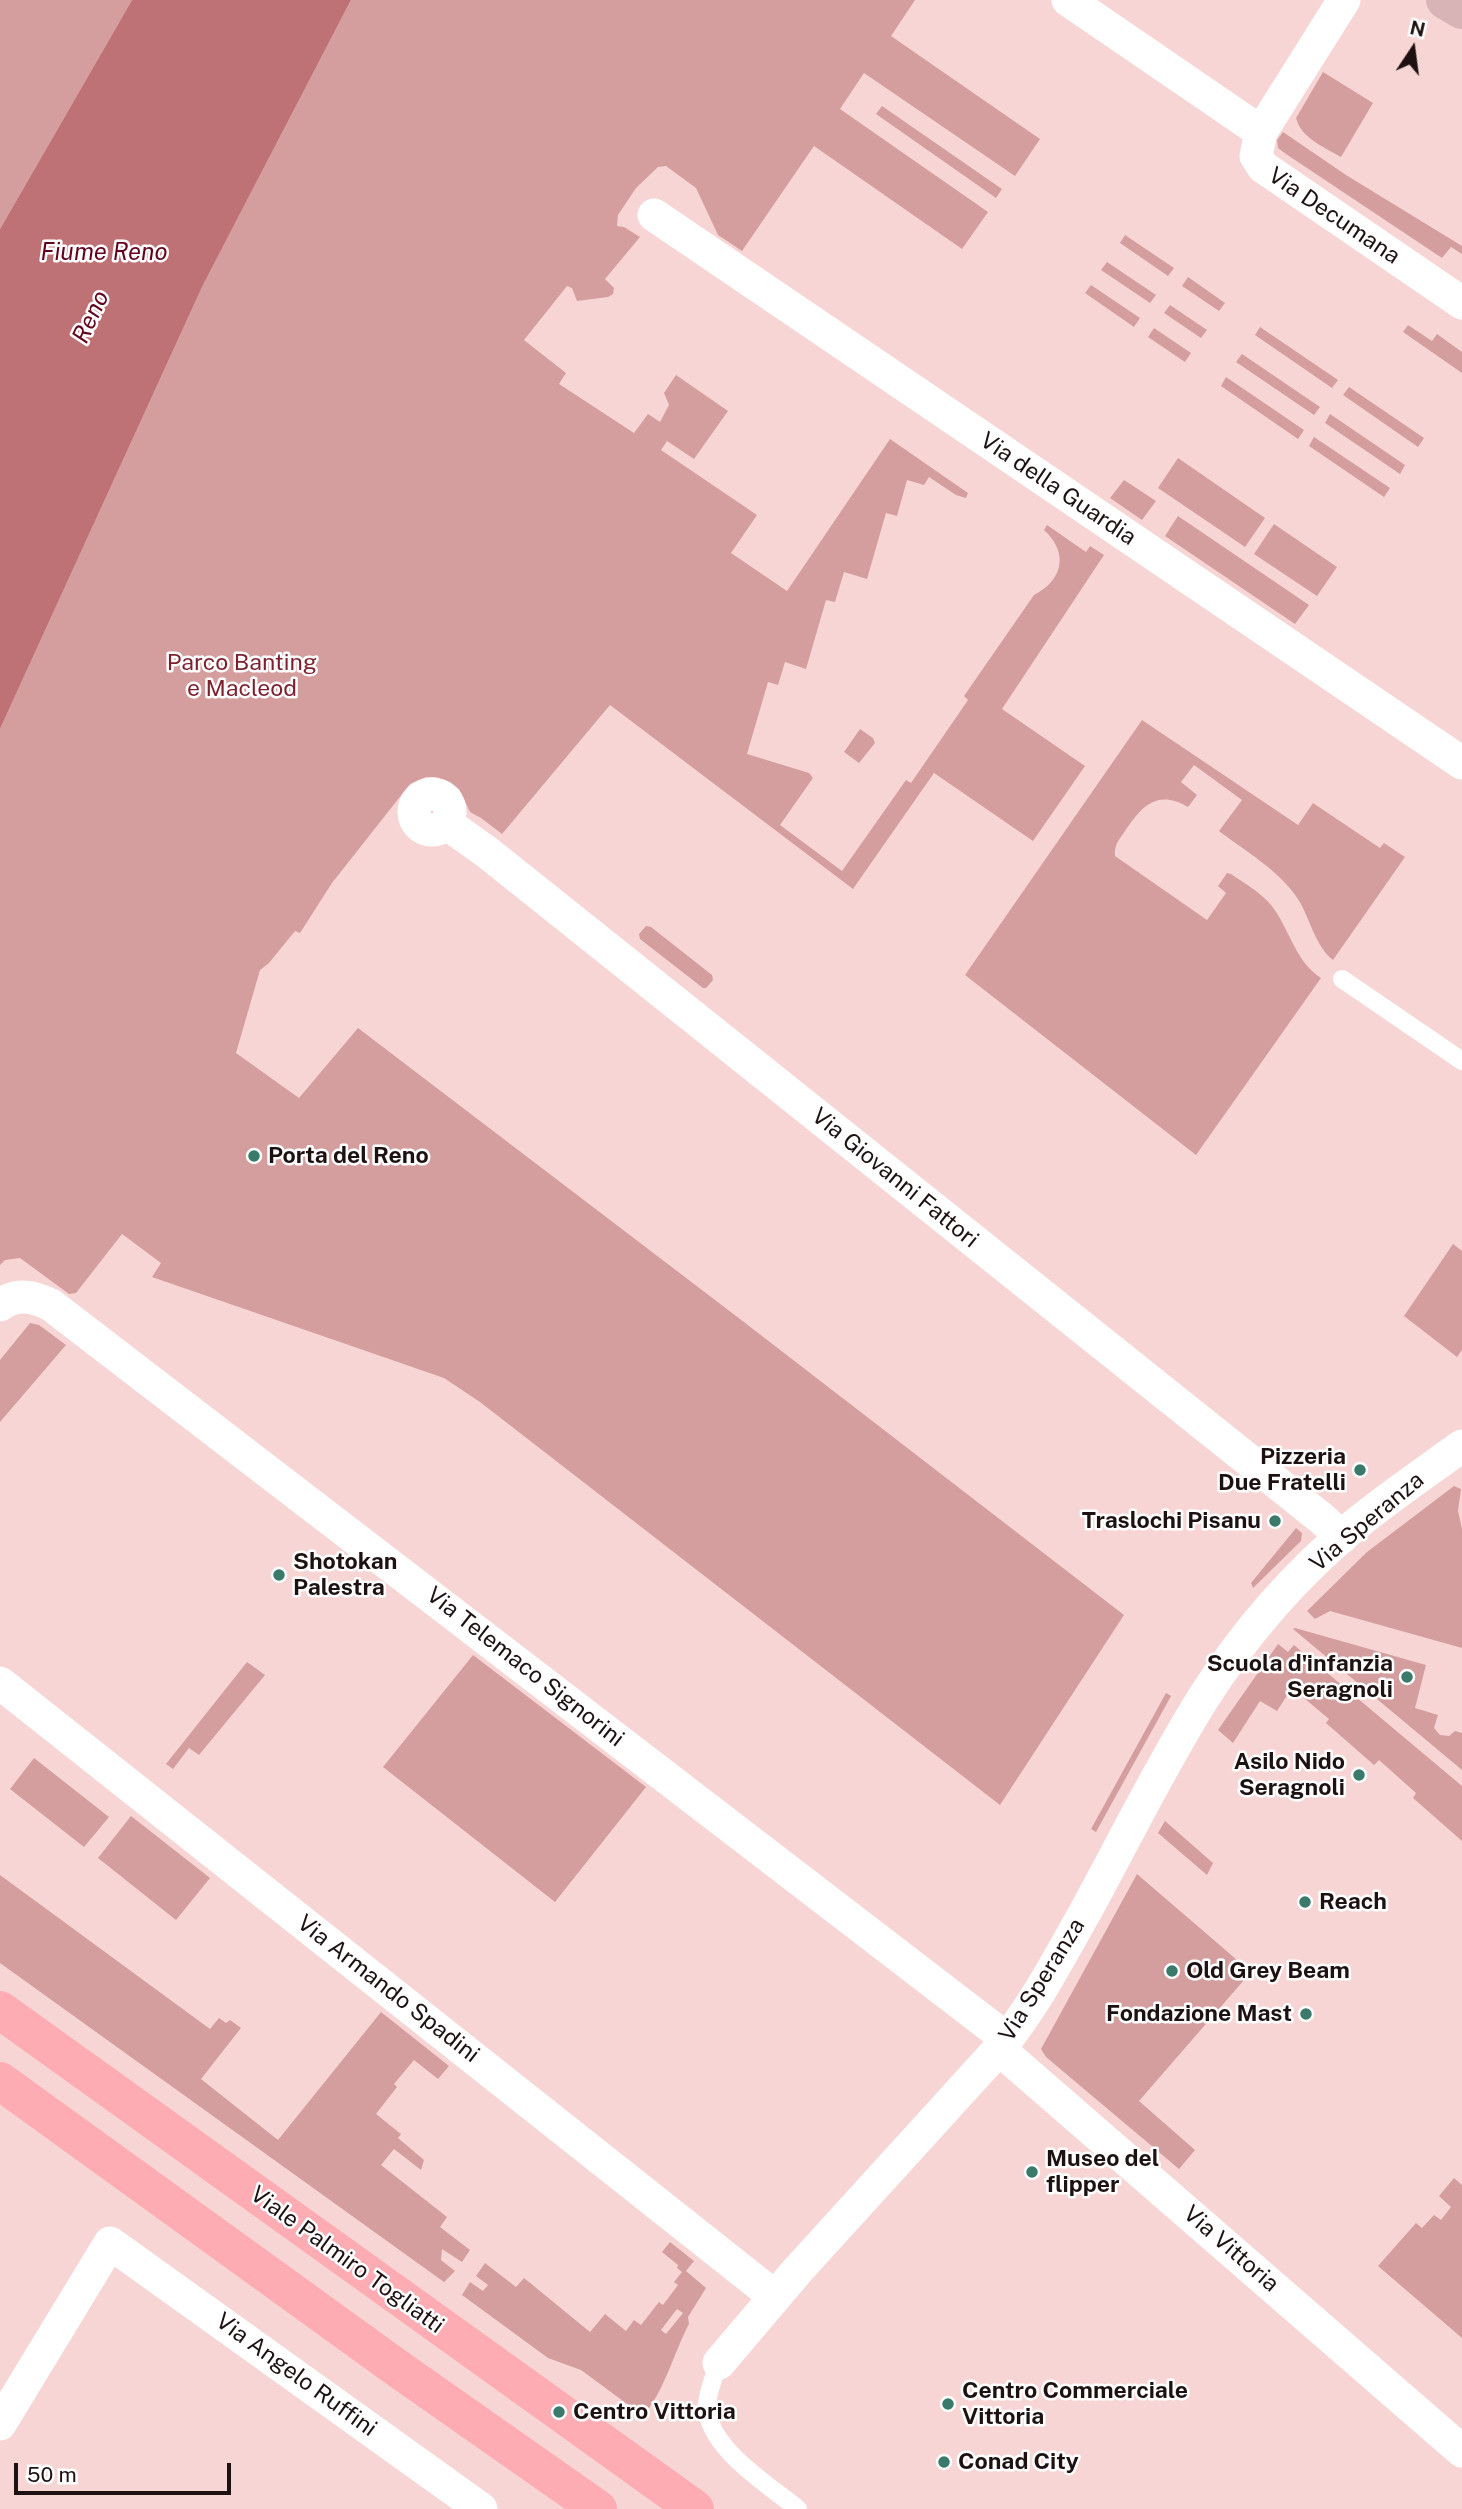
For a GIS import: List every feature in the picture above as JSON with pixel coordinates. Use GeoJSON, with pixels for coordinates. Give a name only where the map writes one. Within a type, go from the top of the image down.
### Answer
{"type":"FeatureCollection","features":[{"type":"Feature","properties":{"kind":"main road"},"geometry":{"type":"LineString","coordinates":[[1445,0],[1462,10]]}},
{"type":"Feature","properties":{"kind":"main road","name":"Viale Palmiro Togliatti"},"geometry":{"type":"LineString","coordinates":[[0,2010],[695,2509]]}},
{"type":"Feature","properties":{"kind":"main road"},"geometry":{"type":"LineString","coordinates":[[0,2081],[397,2368],[598,2509]]}},
{"type":"Feature","properties":{"kind":"street"},"geometry":{"type":"LineString","coordinates":[[1068,0],[1261,132],[1344,0]]}},
{"type":"Feature","properties":{"kind":"street","name":"Via Decumana"},"geometry":{"type":"LineString","coordinates":[[1261,132],[1256,156],[1262,167],[1462,303]]}},
{"type":"Feature","properties":{"kind":"street","name":"Via della Guardia"},"geometry":{"type":"LineString","coordinates":[[654,215],[1462,763]]}},
{"type":"Feature","properties":{"kind":"street","name":"Via Giovanni Fattori"},"geometry":{"type":"LineString","coordinates":[[446,823],[520,878],[1342,1538]]}},
{"type":"Feature","properties":{"kind":"street","name":"Via Telemaco Signorini"},"geometry":{"type":"LineString","coordinates":[[0,1305],[18,1297],[29,1297],[51,1305],[1003,2044]]}},
{"type":"Feature","properties":{"kind":"street","name":"Via Speranza"},"geometry":{"type":"LineString","coordinates":[[719,2363],[775,2296],[1003,2044],[1053,1970],[1180,1737],[1216,1680],[1272,1607],[1308,1569],[1369,1514],[1462,1446]]}},
{"type":"Feature","properties":{"kind":"street","name":"Via Armando Spadini"},"geometry":{"type":"LineString","coordinates":[[0,1683],[775,2296]]}},
{"type":"Feature","properties":{"kind":"street","name":"Via Vittoria"},"geometry":{"type":"LineString","coordinates":[[1003,2044],[1462,2451]]}},
{"type":"Feature","properties":{"kind":"street","name":"Via Angelo Ruffini"},"geometry":{"type":"LineString","coordinates":[[0,2424],[110,2242],[481,2509]]}},
{"type":"Feature","properties":{"kind":"lane"},"geometry":{"type":"LineString","coordinates":[[1342,979],[1462,1061]]}},
{"type":"Feature","properties":{"kind":"lane","name":"Via Speranza"},"geometry":{"type":"LineString","coordinates":[[719,2363],[707,2406],[713,2430],[729,2452],[799,2509]]}},
{"type":"Feature","properties":{"kind":"green space"},"geometry":{"type":"Polygon","coordinates":[[[0,0],[132,0],[0,229],[0,0]]]}},
{"type":"Feature","properties":{"kind":"green space","name":"Parco Banting e Macleod"},"geometry":{"type":"Polygon","coordinates":[[[351,0],[915,0],[891,36],[1040,139],[1015,176],[864,73],[840,109],[988,212],[962,249],[814,146],[742,251],[718,235],[696,188],[666,166],[658,167],[636,188],[618,215],[617,226],[624,227],[640,237],[605,279],[614,288],[613,294],[577,301],[572,288],[567,286],[524,340],[566,373],[559,384],[634,433],[648,414],[660,422],[669,405],[664,393],[676,375],[728,411],[694,459],[667,441],[661,450],[757,515],[731,553],[787,591],[890,439],[968,493],[966,498],[956,495],[929,477],[924,485],[907,480],[897,516],[886,513],[867,579],[844,572],[835,602],[826,600],[806,669],[785,662],[778,685],[768,682],[747,754],[809,773],[813,778],[780,825],[842,871],[906,780],[911,783],[968,700],[964,696],[1034,595],[1044,589],[1056,574],[1059,557],[1052,539],[1044,530],[1047,525],[1086,552],[1090,546],[1104,555],[1002,709],[1085,766],[1033,841],[934,773],[853,889],[610,705],[502,834],[470,812],[459,789],[450,782],[426,777],[410,784],[332,883],[300,933],[295,931],[260,970],[236,1053],[299,1098],[358,1028],[1124,1615],[1000,1805],[480,1402],[444,1378],[152,1277],[161,1263],[122,1234],[76,1293],[69,1294],[20,1258],[5,1260],[0,1265],[0,729],[203,285],[351,0]]]}},
{"type":"Feature","properties":{"kind":"green space"},"geometry":{"type":"Polygon","coordinates":[[[1323,72],[1373,103],[1341,157],[1308,136],[1296,118],[1323,72]]]}},
{"type":"Feature","properties":{"kind":"green space"},"geometry":{"type":"Polygon","coordinates":[[[882,106],[1002,189],[996,198],[876,114],[882,106]]]}},
{"type":"Feature","properties":{"kind":"green space"},"geometry":{"type":"Polygon","coordinates":[[[1283,132],[1346,175],[1462,246],[1462,254],[1451,247],[1442,258],[1286,154],[1278,148],[1277,140],[1283,132]]]}},
{"type":"Feature","properties":{"kind":"green space"},"geometry":{"type":"Polygon","coordinates":[[[1125,235],[1174,268],[1168,276],[1120,243],[1125,235]]]}},
{"type":"Feature","properties":{"kind":"green space"},"geometry":{"type":"Polygon","coordinates":[[[1107,262],[1156,295],[1150,303],[1101,270],[1107,262]]]}},
{"type":"Feature","properties":{"kind":"green space"},"geometry":{"type":"Polygon","coordinates":[[[1188,277],[1225,303],[1219,311],[1182,286],[1188,277]]]}},
{"type":"Feature","properties":{"kind":"green space"},"geometry":{"type":"Polygon","coordinates":[[[1091,285],[1140,318],[1134,327],[1085,293],[1091,285]]]}},
{"type":"Feature","properties":{"kind":"green space"},"geometry":{"type":"Polygon","coordinates":[[[1170,305],[1207,330],[1201,338],[1164,313],[1170,305]]]}},
{"type":"Feature","properties":{"kind":"green space"},"geometry":{"type":"Polygon","coordinates":[[[1408,325],[1432,341],[1437,334],[1462,352],[1462,373],[1403,332],[1408,325]]]}},
{"type":"Feature","properties":{"kind":"green space"},"geometry":{"type":"Polygon","coordinates":[[[1260,327],[1338,380],[1332,388],[1255,335],[1260,327]]]}},
{"type":"Feature","properties":{"kind":"green space"},"geometry":{"type":"Polygon","coordinates":[[[1154,328],[1191,353],[1185,362],[1148,337],[1154,328]]]}},
{"type":"Feature","properties":{"kind":"green space"},"geometry":{"type":"Polygon","coordinates":[[[1242,354],[1320,407],[1314,415],[1236,362],[1242,354]]]}},
{"type":"Feature","properties":{"kind":"green space"},"geometry":{"type":"Polygon","coordinates":[[[1226,377],[1304,430],[1298,439],[1221,386],[1226,377]]]}},
{"type":"Feature","properties":{"kind":"green space"},"geometry":{"type":"Polygon","coordinates":[[[1349,387],[1424,438],[1418,447],[1343,395],[1349,387]]]}},
{"type":"Feature","properties":{"kind":"green space"},"geometry":{"type":"Polygon","coordinates":[[[1330,414],[1405,465],[1400,474],[1325,423],[1330,414]]]}},
{"type":"Feature","properties":{"kind":"green space"},"geometry":{"type":"Polygon","coordinates":[[[1314,437],[1390,488],[1384,497],[1309,446],[1314,437]]]}},
{"type":"Feature","properties":{"kind":"green space"},"geometry":{"type":"Polygon","coordinates":[[[1178,458],[1265,518],[1245,547],[1158,488],[1178,458]]]}},
{"type":"Feature","properties":{"kind":"green space"},"geometry":{"type":"Polygon","coordinates":[[[1124,480],[1156,501],[1142,520],[1110,498],[1124,480]]]}},
{"type":"Feature","properties":{"kind":"green space"},"geometry":{"type":"Polygon","coordinates":[[[1178,516],[1309,605],[1295,624],[1165,536],[1178,516]]]}},
{"type":"Feature","properties":{"kind":"green space"},"geometry":{"type":"Polygon","coordinates":[[[1274,524],[1337,567],[1317,596],[1254,554],[1274,524]]]}},
{"type":"Feature","properties":{"kind":"green space"},"geometry":{"type":"Polygon","coordinates":[[[1142,720],[1298,825],[1313,803],[1380,848],[1384,843],[1405,857],[1333,960],[1322,947],[1298,899],[1290,889],[1272,870],[1219,831],[1242,800],[1194,765],[1181,782],[1197,795],[1188,807],[1167,800],[1151,803],[1125,831],[1116,846],[1115,856],[1207,920],[1226,893],[1218,886],[1227,873],[1257,892],[1271,905],[1304,962],[1321,978],[1196,1155],[965,975],[1142,720]]]}},
{"type":"Feature","properties":{"kind":"green space"},"geometry":{"type":"Polygon","coordinates":[[[860,729],[873,738],[875,743],[859,763],[844,752],[860,729]]]}},
{"type":"Feature","properties":{"kind":"green space"},"geometry":{"type":"Polygon","coordinates":[[[646,926],[651,927],[712,975],[713,980],[706,988],[640,939],[639,934],[646,926]]]}},
{"type":"Feature","properties":{"kind":"green space"},"geometry":{"type":"Polygon","coordinates":[[[1453,1244],[1462,1251],[1462,1350],[1457,1357],[1404,1316],[1453,1244]]]}},
{"type":"Feature","properties":{"kind":"green space"},"geometry":{"type":"Polygon","coordinates":[[[30,1323],[39,1325],[66,1345],[0,1422],[0,1360],[30,1323]]]}},
{"type":"Feature","properties":{"kind":"green space"},"geometry":{"type":"Polygon","coordinates":[[[1454,1486],[1461,1489],[1458,1511],[1462,1529],[1462,1648],[1330,1611],[1315,1619],[1307,1611],[1367,1552],[1454,1486]]]}},
{"type":"Feature","properties":{"kind":"green space"},"geometry":{"type":"Polygon","coordinates":[[[1296,1528],[1302,1533],[1301,1541],[1253,1588],[1251,1583],[1296,1528]]]}},
{"type":"Feature","properties":{"kind":"green space"},"geometry":{"type":"Polygon","coordinates":[[[1293,1629],[1426,1665],[1415,1708],[1438,1715],[1434,1728],[1440,1735],[1449,1736],[1455,1731],[1462,1733],[1462,1770],[1293,1629]]]}},
{"type":"Feature","properties":{"kind":"green space"},"geometry":{"type":"Polygon","coordinates":[[[1278,1644],[1288,1652],[1294,1645],[1462,1786],[1462,1841],[1413,1798],[1416,1793],[1379,1760],[1374,1765],[1326,1723],[1329,1719],[1292,1688],[1277,1711],[1260,1701],[1233,1743],[1218,1730],[1278,1644]]]}},
{"type":"Feature","properties":{"kind":"green space"},"geometry":{"type":"Polygon","coordinates":[[[473,1655],[646,1787],[555,1902],[383,1767],[473,1655]]]}},
{"type":"Feature","properties":{"kind":"green space"},"geometry":{"type":"Polygon","coordinates":[[[247,1662],[265,1675],[199,1755],[189,1748],[173,1769],[166,1764],[247,1662]]]}},
{"type":"Feature","properties":{"kind":"green space"},"geometry":{"type":"Polygon","coordinates":[[[1166,1693],[1171,1696],[1096,1832],[1091,1829],[1166,1693]]]}},
{"type":"Feature","properties":{"kind":"green space"},"geometry":{"type":"Polygon","coordinates":[[[34,1758],[109,1817],[84,1847],[10,1789],[34,1758]]]}},
{"type":"Feature","properties":{"kind":"green space"},"geometry":{"type":"Polygon","coordinates":[[[131,1816],[210,1878],[176,1920],[98,1858],[131,1816]]]}},
{"type":"Feature","properties":{"kind":"green space"},"geometry":{"type":"Polygon","coordinates":[[[1165,1821],[1213,1863],[1207,1875],[1158,1833],[1165,1821]]]}},
{"type":"Feature","properties":{"kind":"green space"},"geometry":{"type":"Polygon","coordinates":[[[1137,1874],[1251,1972],[1139,2101],[1195,2150],[1179,2169],[1046,2057],[1041,2049],[1137,1874]]]}},
{"type":"Feature","properties":{"kind":"green space"},"geometry":{"type":"Polygon","coordinates":[[[0,1875],[210,2029],[219,2018],[226,2023],[230,2020],[241,2028],[201,2079],[278,2140],[381,2012],[449,2066],[438,2079],[414,2060],[394,2084],[397,2087],[376,2114],[401,2134],[398,2138],[424,2160],[421,2170],[394,2149],[381,2165],[447,2217],[440,2227],[470,2250],[462,2262],[442,2249],[441,2260],[455,2271],[444,2282],[0,1963],[0,1875]]]}},
{"type":"Feature","properties":{"kind":"green space"},"geometry":{"type":"Polygon","coordinates":[[[1454,2178],[1462,2185],[1462,2338],[1378,2266],[1416,2223],[1422,2228],[1434,2215],[1441,2220],[1451,2207],[1439,2196],[1454,2178]]]}},
{"type":"Feature","properties":{"kind":"green space"},"geometry":{"type":"Polygon","coordinates":[[[670,2242],[694,2261],[686,2271],[706,2288],[688,2317],[689,2324],[656,2398],[642,2415],[581,2370],[548,2358],[462,2295],[470,2282],[483,2291],[488,2285],[476,2276],[485,2263],[516,2287],[524,2278],[590,2332],[605,2314],[626,2331],[634,2320],[641,2325],[659,2302],[663,2305],[678,2285],[674,2282],[682,2272],[677,2268],[678,2265],[662,2252],[670,2242]],[[677,2309],[661,2330],[666,2334],[683,2313],[677,2309]]]}},
{"type":"Feature","properties":{"kind":"water","name":"Fiume Reno"},"geometry":{"type":"Polygon","coordinates":[[[132,0],[351,0],[203,285],[0,729],[0,229],[132,0]]]}},
{"type":"Feature","properties":{"kind":"place","name":"Porta del Reno"},"geometry":{"type":"Point","coordinates":[254,1156]}},
{"type":"Feature","properties":{"kind":"place","name":"Pizzeria Due Fratelli"},"geometry":{"type":"Point","coordinates":[1360,1470]}},
{"type":"Feature","properties":{"kind":"place","name":"Traslochi Pisanu"},"geometry":{"type":"Point","coordinates":[1275,1521]}},
{"type":"Feature","properties":{"kind":"place","name":"Shotokan Palestra"},"geometry":{"type":"Point","coordinates":[279,1575]}},
{"type":"Feature","properties":{"kind":"place","name":"Scuola d'infanzia Seragnoli"},"geometry":{"type":"Point","coordinates":[1407,1677]}},
{"type":"Feature","properties":{"kind":"place","name":"Asilo Nido Seragnoli"},"geometry":{"type":"Point","coordinates":[1359,1775]}},
{"type":"Feature","properties":{"kind":"place","name":"Reach"},"geometry":{"type":"Point","coordinates":[1305,1902]}},
{"type":"Feature","properties":{"kind":"place","name":"Old Grey Beam"},"geometry":{"type":"Point","coordinates":[1172,1971]}},
{"type":"Feature","properties":{"kind":"place","name":"Fondazione Mast"},"geometry":{"type":"Point","coordinates":[1306,2014]}},
{"type":"Feature","properties":{"kind":"place","name":"Museo del flipper"},"geometry":{"type":"Point","coordinates":[1032,2172]}},
{"type":"Feature","properties":{"kind":"place","name":"Centro Commerciale Vittoria"},"geometry":{"type":"Point","coordinates":[948,2404]}},
{"type":"Feature","properties":{"kind":"place","name":"Centro Vittoria"},"geometry":{"type":"Point","coordinates":[559,2412]}},
{"type":"Feature","properties":{"kind":"place","name":"Conad City"},"geometry":{"type":"Point","coordinates":[944,2462]}},
{"type":"Feature","properties":{"kind":"water label","name":"Reno"},"geometry":{"type":"Point","coordinates":[91,317]}}]}
